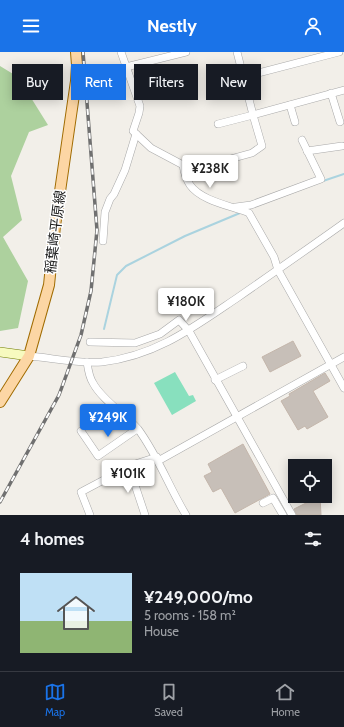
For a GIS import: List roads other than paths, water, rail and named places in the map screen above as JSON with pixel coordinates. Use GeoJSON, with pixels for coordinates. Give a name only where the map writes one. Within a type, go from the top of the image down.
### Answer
{"type":"FeatureCollection","features":[{"type":"Feature","properties":{"kind":"main road","name":"稲葉崎平原線"},"geometry":{"type":"LineString","coordinates":[[0,402],[29,356],[49,285],[55,226],[76,81],[76,52]]}},
{"type":"Feature","properties":{"kind":"street"},"geometry":{"type":"LineString","coordinates":[[121,52],[125,64]]}},
{"type":"Feature","properties":{"kind":"street"},"geometry":{"type":"LineString","coordinates":[[186,52],[172,54],[126,67],[140,106],[133,131],[151,148],[183,165],[190,185],[196,191],[205,197],[249,213],[274,257],[278,270],[344,388]]}},
{"type":"Feature","properties":{"kind":"street"},"geometry":{"type":"LineString","coordinates":[[237,52],[240,64]]}},
{"type":"Feature","properties":{"kind":"street"},"geometry":{"type":"LineString","coordinates":[[261,72],[339,52]]}},
{"type":"Feature","properties":{"kind":"street"},"geometry":{"type":"LineString","coordinates":[[218,124],[344,90]]}},
{"type":"Feature","properties":{"kind":"street"},"geometry":{"type":"LineString","coordinates":[[331,93],[340,122]]}},
{"type":"Feature","properties":{"kind":"street"},"geometry":{"type":"LineString","coordinates":[[212,164],[252,153],[262,146],[249,100]]}},
{"type":"Feature","properties":{"kind":"street"},"geometry":{"type":"LineString","coordinates":[[290,105],[295,122]]}},
{"type":"Feature","properties":{"kind":"street"},"geometry":{"type":"LineString","coordinates":[[103,241],[105,212],[125,170],[136,134]]}},
{"type":"Feature","properties":{"kind":"street"},"geometry":{"type":"LineString","coordinates":[[236,208],[251,205],[321,179],[302,140]]}},
{"type":"Feature","properties":{"kind":"street"},"geometry":{"type":"LineString","coordinates":[[307,150],[342,146]]}},
{"type":"Feature","properties":{"kind":"street"},"geometry":{"type":"LineString","coordinates":[[0,352],[87,362],[101,362],[124,358],[151,350],[189,331],[344,223]]}},
{"type":"Feature","properties":{"kind":"street"},"geometry":{"type":"LineString","coordinates":[[90,342],[135,343],[160,334],[179,320],[189,331],[215,380],[292,515]]}},
{"type":"Feature","properties":{"kind":"street"},"geometry":{"type":"LineString","coordinates":[[90,515],[81,492],[129,467],[158,459],[344,357]]}},
{"type":"Feature","properties":{"kind":"street"},"geometry":{"type":"LineString","coordinates":[[87,362],[92,383],[137,429],[158,459],[175,497],[186,515]]}},
{"type":"Feature","properties":{"kind":"street"},"geometry":{"type":"LineString","coordinates":[[215,380],[243,366]]}},
{"type":"Feature","properties":{"kind":"street"},"geometry":{"type":"LineString","coordinates":[[81,431],[98,456],[137,429]]}},
{"type":"Feature","properties":{"kind":"street"},"geometry":{"type":"LineString","coordinates":[[129,467],[145,515]]}},
{"type":"Feature","properties":{"kind":"street"},"geometry":{"type":"LineString","coordinates":[[263,503],[273,498],[283,515]]}},
{"type":"Feature","properties":{"kind":"waterway"},"geometry":{"type":"LineString","coordinates":[[323,181],[344,174]]}},
{"type":"Feature","properties":{"kind":"waterway"},"geometry":{"type":"LineString","coordinates":[[104,329],[117,275],[126,266],[185,236],[240,213]]}},
{"type":"Feature","properties":{"kind":"railway"},"geometry":{"type":"LineString","coordinates":[[0,502],[59,395],[81,335],[91,291],[97,230],[83,52]]}}]}
